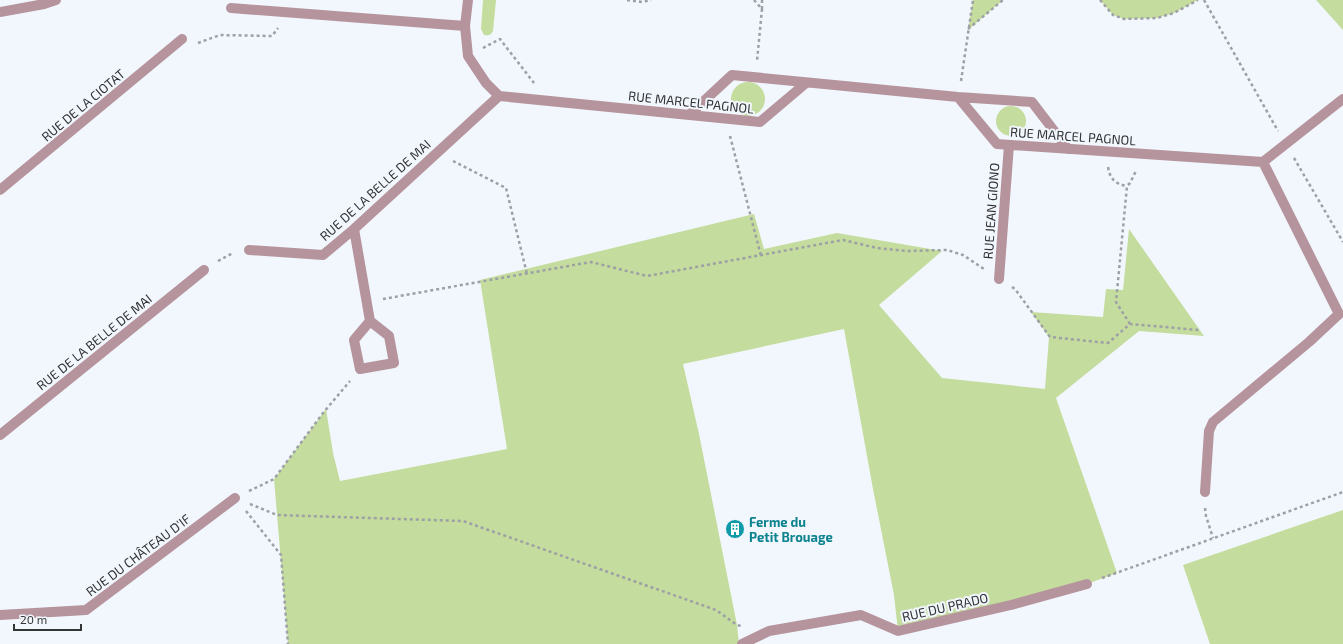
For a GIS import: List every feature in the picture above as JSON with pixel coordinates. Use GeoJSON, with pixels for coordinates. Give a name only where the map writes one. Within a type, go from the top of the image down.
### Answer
{"type":"FeatureCollection","features":[{"type":"Feature","properties":{"kind":"street"},"geometry":{"type":"LineString","coordinates":[[0,12],[44,4],[56,0]]}},
{"type":"Feature","properties":{"kind":"street"},"geometry":{"type":"LineString","coordinates":[[468,0],[465,26],[468,56],[486,83],[499,96]]}},
{"type":"Feature","properties":{"kind":"street"},"geometry":{"type":"LineString","coordinates":[[231,8],[465,26]]}},
{"type":"Feature","properties":{"kind":"street","name":"RUE DE LA CIOTAT"},"geometry":{"type":"LineString","coordinates":[[0,190],[182,39]]}},
{"type":"Feature","properties":{"kind":"street"},"geometry":{"type":"LineString","coordinates":[[690,114],[732,75],[958,97],[1032,102],[1068,149]]}},
{"type":"Feature","properties":{"kind":"street","name":"RUE MARCEL PAGNOL"},"geometry":{"type":"LineString","coordinates":[[499,96],[760,122],[806,83]]}},
{"type":"Feature","properties":{"kind":"street","name":"RUE DE LA BELLE DE MAI"},"geometry":{"type":"LineString","coordinates":[[249,250],[323,254],[354,229],[499,96]]}},
{"type":"Feature","properties":{"kind":"street","name":"RUE MARCEL PAGNOL"},"geometry":{"type":"LineString","coordinates":[[958,97],[997,144],[1263,162]]}},
{"type":"Feature","properties":{"kind":"street"},"geometry":{"type":"LineString","coordinates":[[1205,492],[1209,431],[1213,422],[1309,342],[1339,314],[1263,162],[1343,99]]}},
{"type":"Feature","properties":{"kind":"street","name":"RUE JEAN GIONO"},"geometry":{"type":"LineString","coordinates":[[999,279],[1009,145]]}},
{"type":"Feature","properties":{"kind":"street"},"geometry":{"type":"LineString","coordinates":[[354,229],[370,321],[390,336],[394,363],[360,369],[354,340],[370,321]]}},
{"type":"Feature","properties":{"kind":"street","name":"RUE DE LA BELLE DE MAI"},"geometry":{"type":"LineString","coordinates":[[0,435],[204,270]]}},
{"type":"Feature","properties":{"kind":"street","name":"RUE DU CHÂTEAU D'IF"},"geometry":{"type":"LineString","coordinates":[[0,614],[86,610],[235,498]]}},
{"type":"Feature","properties":{"kind":"street","name":"RUE DU PRADO"},"geometry":{"type":"LineString","coordinates":[[742,644],[769,631],[861,615],[898,631],[1011,606],[1087,584]]}},
{"type":"Feature","properties":{"kind":"path"},"geometry":{"type":"LineString","coordinates":[[627,0],[642,2],[651,0]]}},
{"type":"Feature","properties":{"kind":"path"},"geometry":{"type":"LineString","coordinates":[[754,0],[762,9]]}},
{"type":"Feature","properties":{"kind":"path"},"geometry":{"type":"LineString","coordinates":[[756,77],[762,0]]}},
{"type":"Feature","properties":{"kind":"path"},"geometry":{"type":"LineString","coordinates":[[958,97],[973,0]]}},
{"type":"Feature","properties":{"kind":"path"},"geometry":{"type":"LineString","coordinates":[[968,30],[1003,0]]}},
{"type":"Feature","properties":{"kind":"path"},"geometry":{"type":"LineString","coordinates":[[1100,0],[1113,15],[1124,19],[1157,18],[1174,13],[1198,0]]}},
{"type":"Feature","properties":{"kind":"path"},"geometry":{"type":"LineString","coordinates":[[1204,0],[1267,113],[1343,242]]}},
{"type":"Feature","properties":{"kind":"path"},"geometry":{"type":"LineString","coordinates":[[182,39],[193,44],[220,35],[272,36],[292,12]]}},
{"type":"Feature","properties":{"kind":"path"},"geometry":{"type":"LineString","coordinates":[[500,39],[548,100]]}},
{"type":"Feature","properties":{"kind":"path"},"geometry":{"type":"LineString","coordinates":[[437,152],[506,188],[527,274]]}},
{"type":"Feature","properties":{"kind":"path"},"geometry":{"type":"LineString","coordinates":[[1109,152],[1108,169],[1111,180],[1126,186],[1116,302],[1130,324]]}},
{"type":"Feature","properties":{"kind":"path"},"geometry":{"type":"LineString","coordinates":[[736,157],[761,256]]}},
{"type":"Feature","properties":{"kind":"path"},"geometry":{"type":"LineString","coordinates":[[367,302],[591,262],[647,276],[843,240],[884,249],[906,251],[947,250],[963,255],[1015,290],[1050,337],[1108,343],[1130,324],[1199,330]]}},
{"type":"Feature","properties":{"kind":"path"},"geometry":{"type":"LineString","coordinates":[[204,270],[237,250],[249,250]]}},
{"type":"Feature","properties":{"kind":"path"},"geometry":{"type":"LineString","coordinates":[[235,498],[274,480],[323,413],[360,369]]}},
{"type":"Feature","properties":{"kind":"path"},"geometry":{"type":"LineString","coordinates":[[1205,492],[1206,516],[1213,538]]}},
{"type":"Feature","properties":{"kind":"path"},"geometry":{"type":"LineString","coordinates":[[1087,584],[1343,492]]}},
{"type":"Feature","properties":{"kind":"path"},"geometry":{"type":"LineString","coordinates":[[235,498],[277,515],[463,521],[716,610],[737,625],[769,631]]}},
{"type":"Feature","properties":{"kind":"path"},"geometry":{"type":"LineString","coordinates":[[235,498],[281,555],[288,644]]}},
{"type":"Feature","properties":{"kind":"green space"},"geometry":{"type":"Polygon","coordinates":[[[483,0],[496,0],[493,31],[489,35],[484,35],[481,29],[483,0]]]}},
{"type":"Feature","properties":{"kind":"green space"},"geometry":{"type":"Polygon","coordinates":[[[973,0],[1003,0],[968,30],[973,0]]]}},
{"type":"Feature","properties":{"kind":"green space"},"geometry":{"type":"Polygon","coordinates":[[[1100,0],[1198,0],[1174,13],[1157,18],[1124,19],[1113,15],[1100,0]]]}},
{"type":"Feature","properties":{"kind":"green space"},"geometry":{"type":"Polygon","coordinates":[[[1316,0],[1343,0],[1343,30],[1316,0]]]}},
{"type":"Feature","properties":{"kind":"green space"},"geometry":{"type":"Polygon","coordinates":[[[745,82],[751,82],[760,87],[764,93],[764,105],[760,111],[751,116],[745,116],[736,111],[731,102],[731,96],[736,87],[745,82]]]}},
{"type":"Feature","properties":{"kind":"green space"},"geometry":{"type":"Polygon","coordinates":[[[1011,106],[1022,110],[1026,121],[1022,132],[1011,136],[1000,132],[996,121],[1000,110],[1011,106]]]}},
{"type":"Feature","properties":{"kind":"green space"},"geometry":{"type":"Polygon","coordinates":[[[754,214],[764,249],[837,233],[942,251],[879,305],[942,378],[1045,389],[1049,337],[1031,312],[1103,317],[1106,289],[1123,290],[1129,229],[1204,336],[1139,331],[1056,398],[1117,573],[1087,584],[898,631],[894,595],[844,329],[683,364],[699,434],[737,625],[739,644],[288,644],[274,479],[326,409],[333,453],[340,481],[507,449],[480,280],[754,214]]]}},
{"type":"Feature","properties":{"kind":"green space"},"geometry":{"type":"Polygon","coordinates":[[[1343,510],[1343,644],[1210,644],[1183,565],[1343,510]]]}},
{"type":"Feature","properties":{"kind":"place","name":"Ferme du Petit Brouage"},"geometry":{"type":"Point","coordinates":[735,529]}}]}
